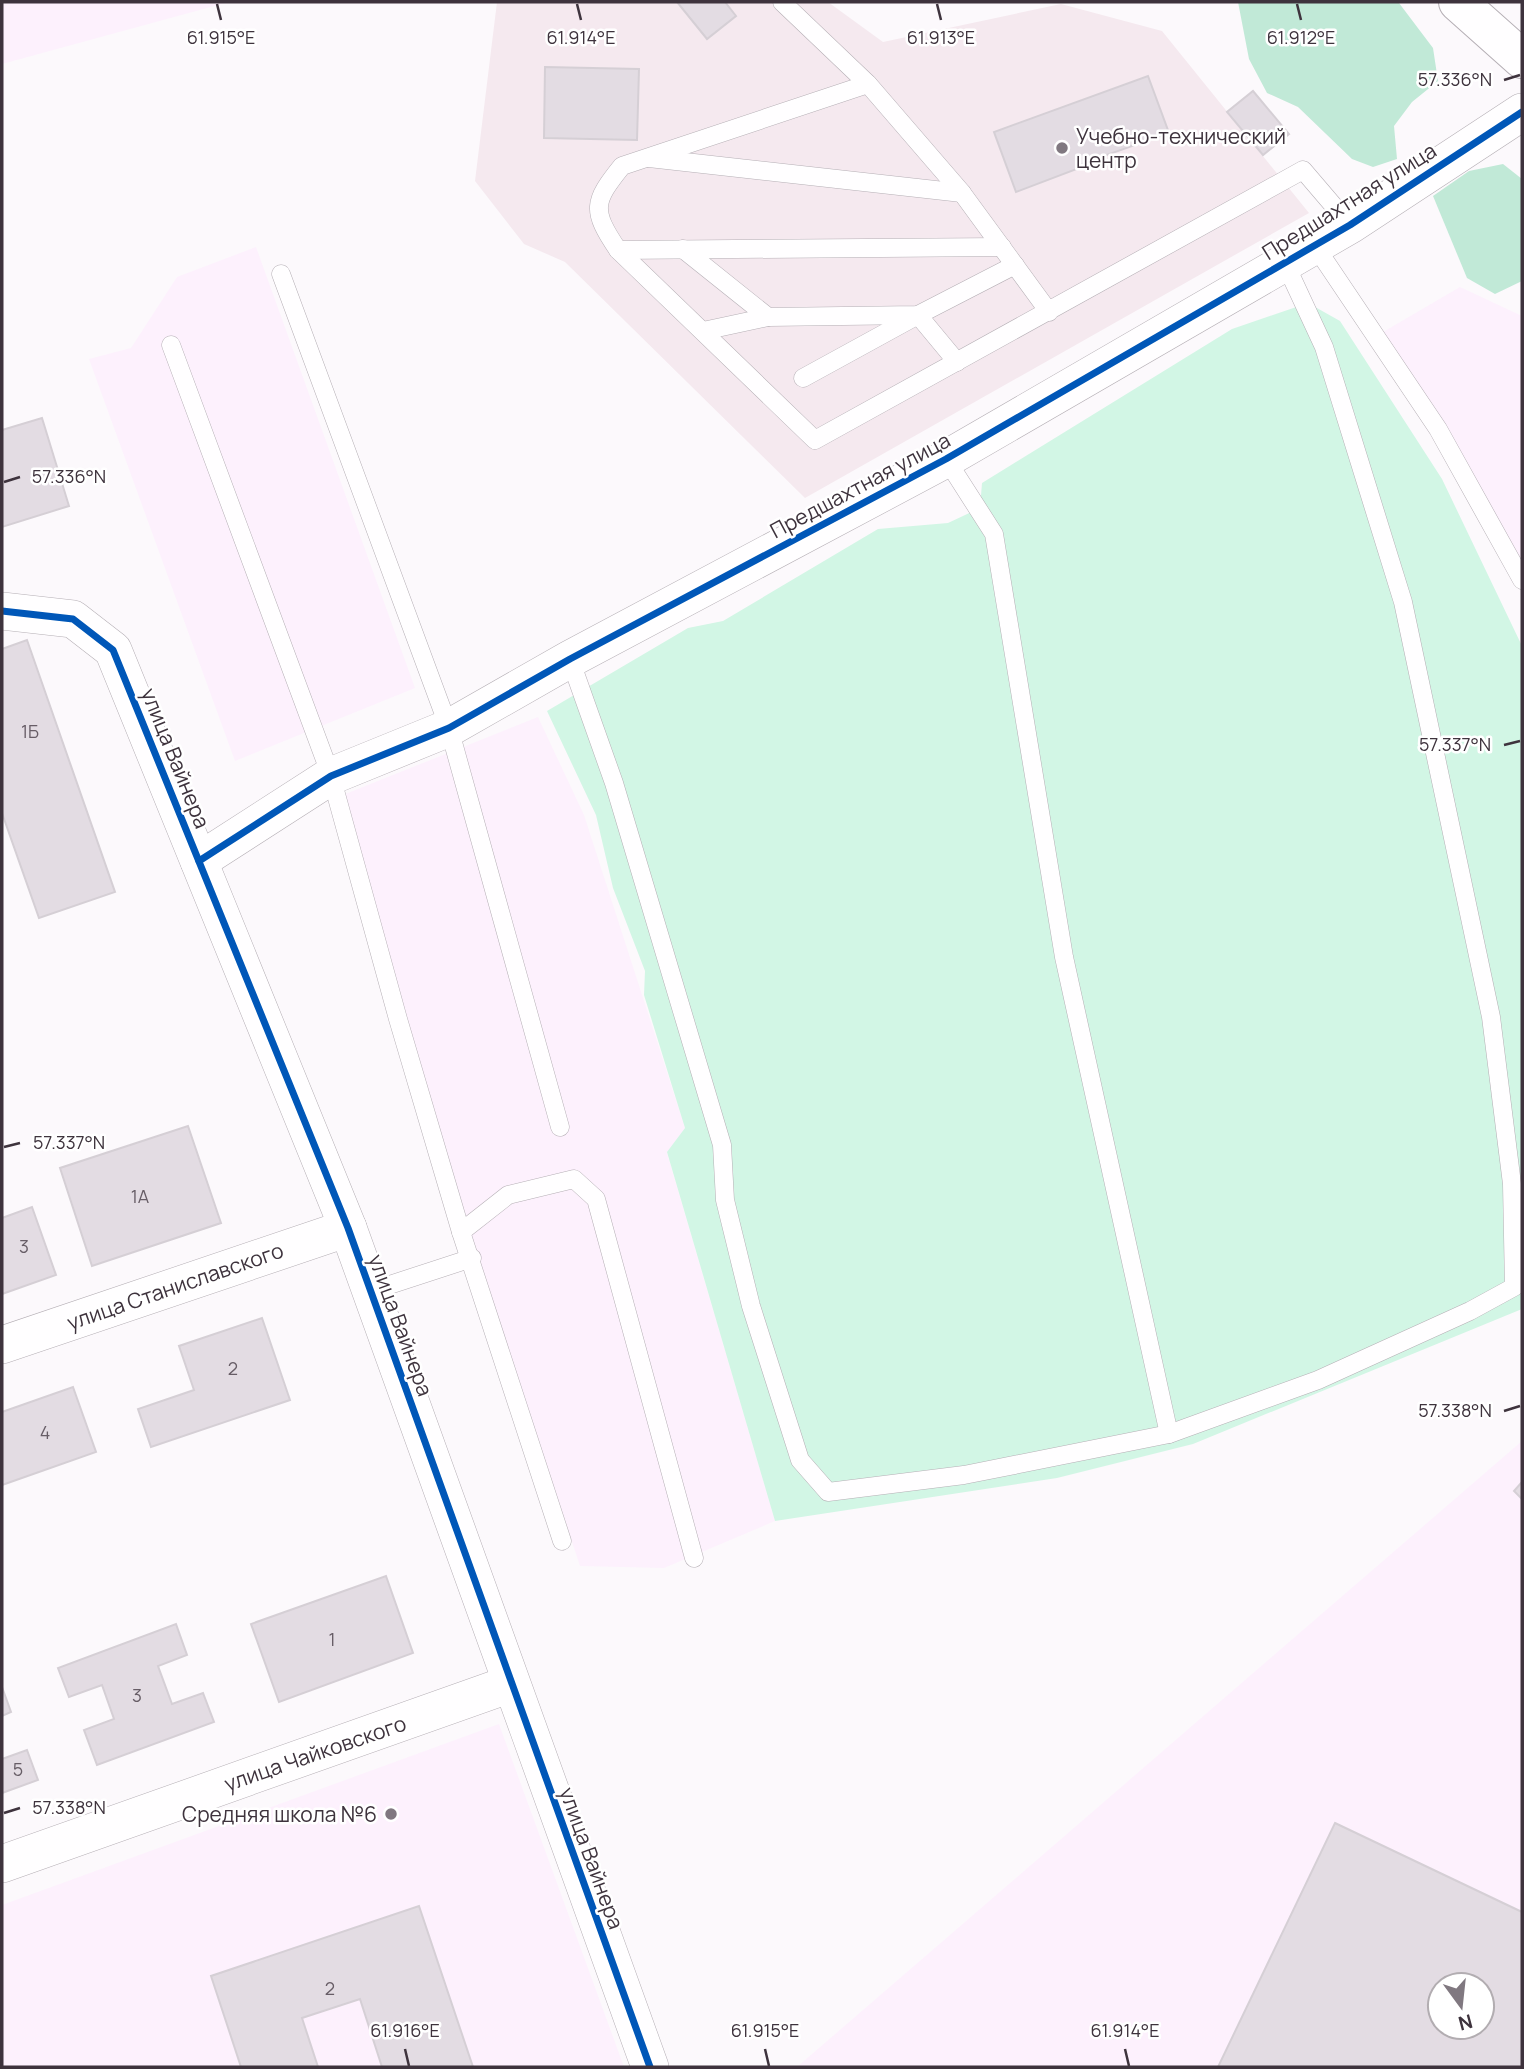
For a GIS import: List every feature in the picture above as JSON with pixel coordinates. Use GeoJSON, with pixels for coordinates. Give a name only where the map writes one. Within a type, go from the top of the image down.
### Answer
{"type":"FeatureCollection","features":[{"type":"Feature","properties":{"kind":"main road"},"geometry":{"type":"LineString","coordinates":[[1458,2],[1522,59]]}},
{"type":"Feature","properties":{"kind":"street","name":"Предшахтная улица"},"geometry":{"type":"LineString","coordinates":[[199,860],[331,776],[449,728],[569,659],[946,459],[1350,225],[1522,112]]}},
{"type":"Feature","properties":{"kind":"street","name":"улица Вайнера"},"geometry":{"type":"LineString","coordinates":[[2,611],[73,620],[113,650],[348,1228],[650,2067]]}},
{"type":"Feature","properties":{"kind":"street","name":"улица Станиславского"},"geometry":{"type":"LineString","coordinates":[[2,1345],[348,1228]]}},
{"type":"Feature","properties":{"kind":"street","name":"улица Чайковского"},"geometry":{"type":"LineString","coordinates":[[2,1864],[510,1684]]}},
{"type":"Feature","properties":{"kind":"lane"},"geometry":{"type":"LineString","coordinates":[[782,2],[868,84],[962,193],[1049,312]]}},
{"type":"Feature","properties":{"kind":"lane"},"geometry":{"type":"LineString","coordinates":[[868,84],[622,166],[600,193],[600,223],[618,250],[815,440],[1222,217],[1282,179],[1303,170],[1350,225]]}},
{"type":"Feature","properties":{"kind":"lane"},"geometry":{"type":"LineString","coordinates":[[645,157],[962,193]]}},
{"type":"Feature","properties":{"kind":"lane"},"geometry":{"type":"LineString","coordinates":[[618,250],[1002,247]]}},
{"type":"Feature","properties":{"kind":"lane"},"geometry":{"type":"LineString","coordinates":[[683,249],[768,317]]}},
{"type":"Feature","properties":{"kind":"lane"},"geometry":{"type":"LineString","coordinates":[[1300,254],[1438,429],[1522,580]]}},
{"type":"Feature","properties":{"kind":"lane"},"geometry":{"type":"LineString","coordinates":[[569,659],[614,783],[722,1145],[725,1200],[751,1306],[800,1460],[828,1492],[964,1475],[1169,1434],[1318,1380],[1470,1311],[1514,1287],[1512,1184],[1491,1017],[1403,602],[1324,347],[1300,254]]}},
{"type":"Feature","properties":{"kind":"lane"},"geometry":{"type":"LineString","coordinates":[[803,378],[1015,265]]}},
{"type":"Feature","properties":{"kind":"lane"},"geometry":{"type":"LineString","coordinates":[[281,274],[449,728],[560,1127]]}},
{"type":"Feature","properties":{"kind":"lane"},"geometry":{"type":"LineString","coordinates":[[703,331],[768,317],[918,315]]}},
{"type":"Feature","properties":{"kind":"lane"},"geometry":{"type":"LineString","coordinates":[[918,315],[957,362]]}},
{"type":"Feature","properties":{"kind":"lane"},"geometry":{"type":"LineString","coordinates":[[170,345],[331,776],[398,1019],[461,1232],[472,1258],[499,1356],[562,1541]]}},
{"type":"Feature","properties":{"kind":"lane"},"geometry":{"type":"LineString","coordinates":[[946,459],[994,534],[1064,957],[1169,1434]]}},
{"type":"Feature","properties":{"kind":"lane"},"geometry":{"type":"LineString","coordinates":[[461,1232],[508,1195],[574,1179],[596,1199],[694,1558]]}},
{"type":"Feature","properties":{"kind":"lane"},"geometry":{"type":"LineString","coordinates":[[371,1291],[472,1258]]}},
{"type":"Feature","properties":{"kind":"shaded area"},"geometry":{"type":"Polygon","coordinates":[[[2,2],[229,2],[2,64],[2,2]]]}},
{"type":"Feature","properties":{"kind":"shaded area","name":"Учебно-технический центр"},"geometry":{"type":"Polygon","coordinates":[[[497,2],[828,2],[883,42],[1061,4],[1162,31],[1309,213],[805,498],[565,262],[524,244],[475,181],[497,2]]]}},
{"type":"Feature","properties":{"kind":"shaded area"},"geometry":{"type":"Polygon","coordinates":[[[256,247],[415,688],[235,761],[89,359],[131,348],[177,277],[256,247]]]}},
{"type":"Feature","properties":{"kind":"shaded area"},"geometry":{"type":"Polygon","coordinates":[[[1460,287],[1522,316],[1522,567],[1378,335],[1460,287]]]}},
{"type":"Feature","properties":{"kind":"shaded area"},"geometry":{"type":"Polygon","coordinates":[[[538,717],[584,815],[685,1128],[667,1153],[775,1521],[664,1568],[580,1566],[458,1195],[346,820],[343,795],[538,717]]]}},
{"type":"Feature","properties":{"kind":"shaded area"},"geometry":{"type":"Polygon","coordinates":[[[1522,1441],[1522,2067],[797,2067],[1522,1441]]]}},
{"type":"Feature","properties":{"kind":"shaded area","name":"Средняя школа №6"},"geometry":{"type":"Polygon","coordinates":[[[499,1724],[624,2067],[2,2067],[2,1905],[499,1724]]]}},
{"type":"Feature","properties":{"kind":"green space"},"geometry":{"type":"Polygon","coordinates":[[[1238,2],[1399,3],[1433,48],[1438,81],[1412,102],[1394,126],[1397,159],[1373,167],[1352,159],[1298,107],[1267,93],[1249,59],[1238,2]]]}},
{"type":"Feature","properties":{"kind":"green space"},"geometry":{"type":"Polygon","coordinates":[[[1503,164],[1522,179],[1522,281],[1495,294],[1467,278],[1433,196],[1469,171],[1503,164]]]}},
{"type":"Feature","properties":{"kind":"green space"},"geometry":{"type":"Polygon","coordinates":[[[1308,303],[1340,321],[1442,479],[1522,646],[1522,1309],[1193,1444],[1057,1478],[775,1521],[667,1152],[685,1128],[644,995],[645,971],[613,888],[596,815],[547,711],[688,628],[723,621],[878,529],[948,523],[980,508],[982,483],[1232,329],[1308,303]]]}},
{"type":"Feature","properties":{"kind":"building"},"geometry":{"type":"Polygon","coordinates":[[[677,2],[725,2],[736,16],[707,39],[677,2]]]}},
{"type":"Feature","properties":{"kind":"building"},"geometry":{"type":"Polygon","coordinates":[[[545,67],[639,69],[637,140],[544,138],[545,67]]]}},
{"type":"Feature","properties":{"kind":"building","name":"Учебно-технический центр"},"geometry":{"type":"Polygon","coordinates":[[[1148,76],[1169,133],[1081,164],[1082,167],[1016,192],[994,132],[1148,76]]]}},
{"type":"Feature","properties":{"kind":"building"},"geometry":{"type":"Polygon","coordinates":[[[1253,91],[1289,134],[1263,155],[1227,112],[1253,91]]]}},
{"type":"Feature","properties":{"kind":"building"},"geometry":{"type":"Polygon","coordinates":[[[42,418],[69,506],[2,527],[2,430],[42,418]]]}},
{"type":"Feature","properties":{"kind":"building"},"geometry":{"type":"Polygon","coordinates":[[[27,640],[115,892],[39,918],[2,813],[2,649],[27,640]]]}},
{"type":"Feature","properties":{"kind":"building"},"geometry":{"type":"Polygon","coordinates":[[[188,1126],[221,1223],[92,1266],[60,1168],[188,1126]]]}},
{"type":"Feature","properties":{"kind":"building"},"geometry":{"type":"Polygon","coordinates":[[[32,1207],[56,1275],[2,1294],[2,1218],[32,1207]]]}},
{"type":"Feature","properties":{"kind":"building"},"geometry":{"type":"Polygon","coordinates":[[[262,1318],[290,1400],[151,1447],[138,1409],[194,1390],[179,1346],[262,1318]]]}},
{"type":"Feature","properties":{"kind":"building"},"geometry":{"type":"Polygon","coordinates":[[[73,1387],[96,1452],[2,1485],[2,1412],[73,1387]]]}},
{"type":"Feature","properties":{"kind":"building"},"geometry":{"type":"Polygon","coordinates":[[[1522,1482],[1522,1499],[1514,1491],[1522,1482]]]}},
{"type":"Feature","properties":{"kind":"building"},"geometry":{"type":"Polygon","coordinates":[[[386,1576],[413,1653],[279,1702],[251,1624],[386,1576]]]}},
{"type":"Feature","properties":{"kind":"building"},"geometry":{"type":"Polygon","coordinates":[[[176,1624],[187,1655],[158,1666],[172,1704],[203,1693],[214,1722],[97,1765],[84,1730],[114,1719],[102,1685],[69,1697],[58,1668],[176,1624]]]}},
{"type":"Feature","properties":{"kind":"building"},"geometry":{"type":"Polygon","coordinates":[[[2,1687],[11,1712],[2,1716],[2,1687]]]}},
{"type":"Feature","properties":{"kind":"building"},"geometry":{"type":"Polygon","coordinates":[[[27,1750],[38,1780],[2,1793],[2,1759],[27,1750]]]}},
{"type":"Feature","properties":{"kind":"building"},"geometry":{"type":"Polygon","coordinates":[[[1335,1823],[1522,1912],[1522,2067],[1218,2067],[1335,1823]]]}},
{"type":"Feature","properties":{"kind":"building"},"geometry":{"type":"Polygon","coordinates":[[[419,1906],[473,2067],[382,2067],[360,1999],[302,2018],[318,2067],[241,2067],[211,1976],[419,1906]]]}},
{"type":"Feature","properties":{"kind":"cycle path"},"geometry":{"type":"LineString","coordinates":[[199,861],[331,776],[449,728],[570,659],[946,459],[1350,225],[1522,112]]}},
{"type":"Feature","properties":{"kind":"cycle path"},"geometry":{"type":"LineString","coordinates":[[2,611],[73,619],[113,650],[348,1228],[650,2067]]}},
{"type":"Feature","properties":{"kind":"place","name":"Учебно-технический центр"},"geometry":{"type":"Point","coordinates":[1062,148]}},
{"type":"Feature","properties":{"kind":"place","name":"Средняя школа №6"},"geometry":{"type":"Point","coordinates":[391,1814]}}]}
